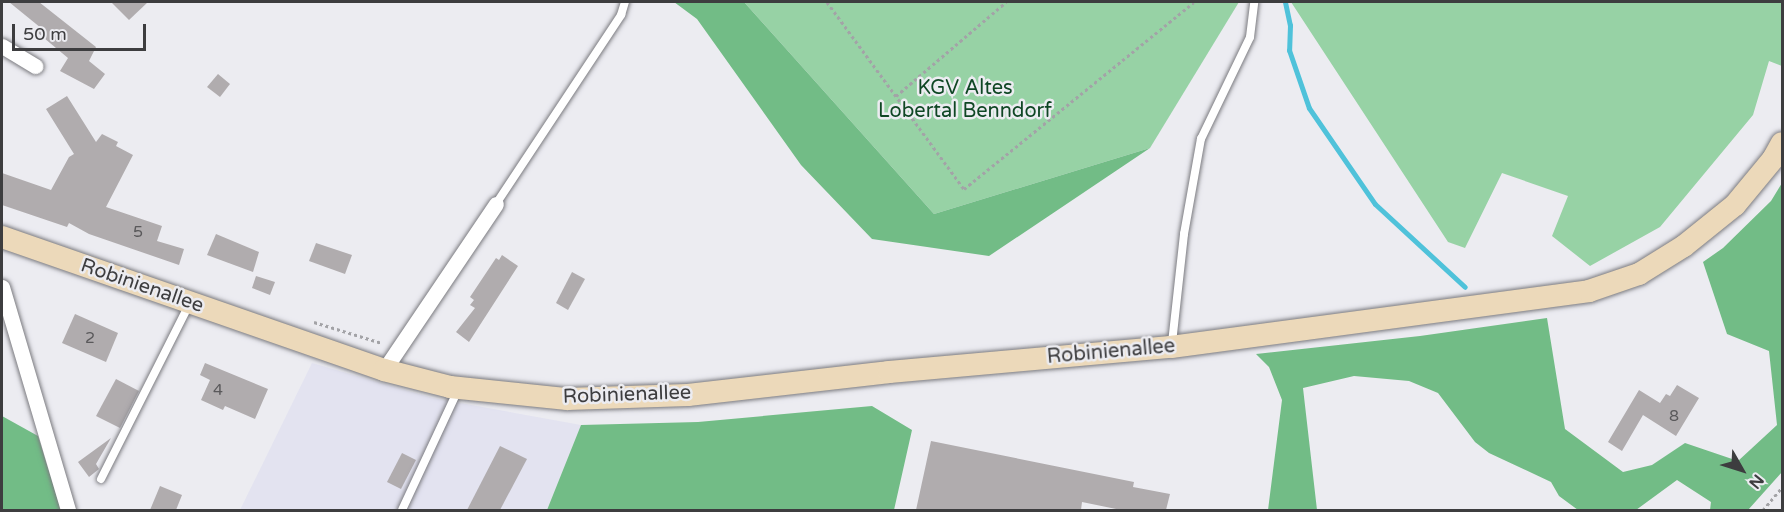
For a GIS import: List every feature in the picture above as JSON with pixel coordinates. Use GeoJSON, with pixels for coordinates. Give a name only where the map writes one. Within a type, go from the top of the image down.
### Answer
{"type":"FeatureCollection","features":[{"type":"Feature","properties":{"kind":"street"},"geometry":{"type":"LineString","coordinates":[[2,46],[35,66]]}},
{"type":"Feature","properties":{"kind":"street","name":"Robinienallee"},"geometry":{"type":"LineString","coordinates":[[2,239],[384,370],[459,388],[567,399],[688,395],[889,372],[1171,347],[1589,291],[1639,273],[1684,246],[1735,205],[1773,159],[1782,142]]}},
{"type":"Feature","properties":{"kind":"street"},"geometry":{"type":"LineString","coordinates":[[384,370],[496,204]]}},
{"type":"Feature","properties":{"kind":"street"},"geometry":{"type":"LineString","coordinates":[[2,287],[68,510]]}},
{"type":"Feature","properties":{"kind":"lane"},"geometry":{"type":"LineString","coordinates":[[496,204],[621,15],[625,2]]}},
{"type":"Feature","properties":{"kind":"lane"},"geometry":{"type":"LineString","coordinates":[[1171,347],[1184,234],[1201,139],[1250,37],[1254,2]]}},
{"type":"Feature","properties":{"kind":"lane"},"geometry":{"type":"LineString","coordinates":[[101,479],[190,303]]}},
{"type":"Feature","properties":{"kind":"lane"},"geometry":{"type":"LineString","coordinates":[[402,510],[459,388]]}},
{"type":"Feature","properties":{"kind":"path"},"geometry":{"type":"LineString","coordinates":[[827,2],[964,189],[1194,2]]}},
{"type":"Feature","properties":{"kind":"path"},"geometry":{"type":"LineString","coordinates":[[896,96],[1006,2]]}},
{"type":"Feature","properties":{"kind":"path"},"geometry":{"type":"LineString","coordinates":[[1763,510],[1782,488]]}},
{"type":"Feature","properties":{"kind":"shaded area"},"geometry":{"type":"Polygon","coordinates":[[[312,363],[433,398],[581,425],[547,510],[240,510],[312,363]]]}},
{"type":"Feature","properties":{"kind":"green space"},"geometry":{"type":"Polygon","coordinates":[[[674,2],[744,2],[934,214],[1150,148],[989,256],[872,239],[801,165],[697,19],[674,2]]]}},
{"type":"Feature","properties":{"kind":"green space","name":"KGV Altes Lobertal Benndorf"},"geometry":{"type":"Polygon","coordinates":[[[744,2],[1239,2],[1150,148],[934,214],[744,2]]]}},
{"type":"Feature","properties":{"kind":"green space"},"geometry":{"type":"Polygon","coordinates":[[[1291,2],[1782,2],[1782,66],[1769,61],[1753,115],[1660,227],[1590,266],[1552,236],[1568,196],[1502,173],[1465,248],[1448,242],[1291,2]]]}},
{"type":"Feature","properties":{"kind":"green space"},"geometry":{"type":"Polygon","coordinates":[[[1782,183],[1782,472],[1748,510],[1710,510],[1711,502],[1677,480],[1636,510],[1578,510],[1559,496],[1551,482],[1489,453],[1475,442],[1438,393],[1409,381],[1354,376],[1303,388],[1317,510],[1268,510],[1282,400],[1269,367],[1256,354],[1420,336],[1547,318],[1565,429],[1623,472],[1652,465],[1685,443],[1738,461],[1777,425],[1769,351],[1727,334],[1703,262],[1723,248],[1771,201],[1782,183]]]}},
{"type":"Feature","properties":{"kind":"green space"},"geometry":{"type":"Polygon","coordinates":[[[872,406],[912,430],[894,510],[547,510],[581,425],[698,422],[872,406]]]}},
{"type":"Feature","properties":{"kind":"green space"},"geometry":{"type":"Polygon","coordinates":[[[2,416],[38,436],[61,510],[2,510],[2,416]]]}},
{"type":"Feature","properties":{"kind":"building"},"geometry":{"type":"Polygon","coordinates":[[[9,2],[39,2],[96,47],[89,61],[105,74],[94,89],[60,71],[68,58],[38,33],[41,28],[9,2]]]}},
{"type":"Feature","properties":{"kind":"building"},"geometry":{"type":"Polygon","coordinates":[[[111,2],[148,2],[129,20],[111,2]]]}},
{"type":"Feature","properties":{"kind":"building"},"geometry":{"type":"Polygon","coordinates":[[[218,74],[230,84],[220,97],[207,87],[218,74]]]}},
{"type":"Feature","properties":{"kind":"building"},"geometry":{"type":"Polygon","coordinates":[[[67,96],[96,142],[102,134],[118,142],[116,146],[133,155],[106,207],[162,226],[157,241],[184,249],[179,265],[89,234],[69,223],[67,227],[2,205],[2,173],[51,190],[69,157],[74,154],[46,109],[67,96]]]}},
{"type":"Feature","properties":{"kind":"building"},"geometry":{"type":"Polygon","coordinates":[[[216,234],[259,252],[253,272],[207,255],[216,234]]]}},
{"type":"Feature","properties":{"kind":"building"},"geometry":{"type":"Polygon","coordinates":[[[316,243],[352,255],[345,274],[309,261],[316,243]]]}},
{"type":"Feature","properties":{"kind":"building"},"geometry":{"type":"Polygon","coordinates":[[[502,255],[518,266],[469,342],[456,332],[475,308],[470,305],[474,300],[470,297],[496,258],[499,260],[502,255]]]}},
{"type":"Feature","properties":{"kind":"building"},"geometry":{"type":"Polygon","coordinates":[[[572,272],[585,279],[568,310],[556,303],[572,272]]]}},
{"type":"Feature","properties":{"kind":"building"},"geometry":{"type":"Polygon","coordinates":[[[256,276],[275,282],[270,295],[252,288],[256,276]]]}},
{"type":"Feature","properties":{"kind":"building"},"geometry":{"type":"Polygon","coordinates":[[[75,314],[118,333],[106,362],[62,343],[75,314]]]}},
{"type":"Feature","properties":{"kind":"building"},"geometry":{"type":"Polygon","coordinates":[[[205,363],[268,389],[255,419],[225,406],[223,410],[201,400],[210,380],[200,375],[205,363]]]}},
{"type":"Feature","properties":{"kind":"building"},"geometry":{"type":"Polygon","coordinates":[[[116,379],[139,391],[120,428],[96,416],[116,379]]]}},
{"type":"Feature","properties":{"kind":"building"},"geometry":{"type":"Polygon","coordinates":[[[1677,385],[1699,398],[1676,436],[1643,415],[1622,451],[1608,442],[1639,390],[1660,403],[1666,394],[1670,396],[1677,385]]]}},
{"type":"Feature","properties":{"kind":"building"},"geometry":{"type":"Polygon","coordinates":[[[111,438],[96,464],[99,469],[89,477],[78,462],[111,438]]]}},
{"type":"Feature","properties":{"kind":"building"},"geometry":{"type":"Polygon","coordinates":[[[931,441],[1134,482],[1133,487],[1170,494],[1166,510],[1121,510],[1082,502],[1081,510],[916,510],[931,441]]]}},
{"type":"Feature","properties":{"kind":"building"},"geometry":{"type":"Polygon","coordinates":[[[500,446],[527,459],[500,510],[467,510],[500,446]]]}},
{"type":"Feature","properties":{"kind":"building"},"geometry":{"type":"Polygon","coordinates":[[[402,453],[416,460],[401,489],[387,482],[402,453]]]}},
{"type":"Feature","properties":{"kind":"building"},"geometry":{"type":"Polygon","coordinates":[[[160,486],[182,495],[176,510],[150,510],[160,486]]]}},
{"type":"Feature","properties":{"kind":"waterway"},"geometry":{"type":"LineString","coordinates":[[1285,2],[1290,25],[1289,50],[1309,108],[1375,204],[1465,287]]}}]}
